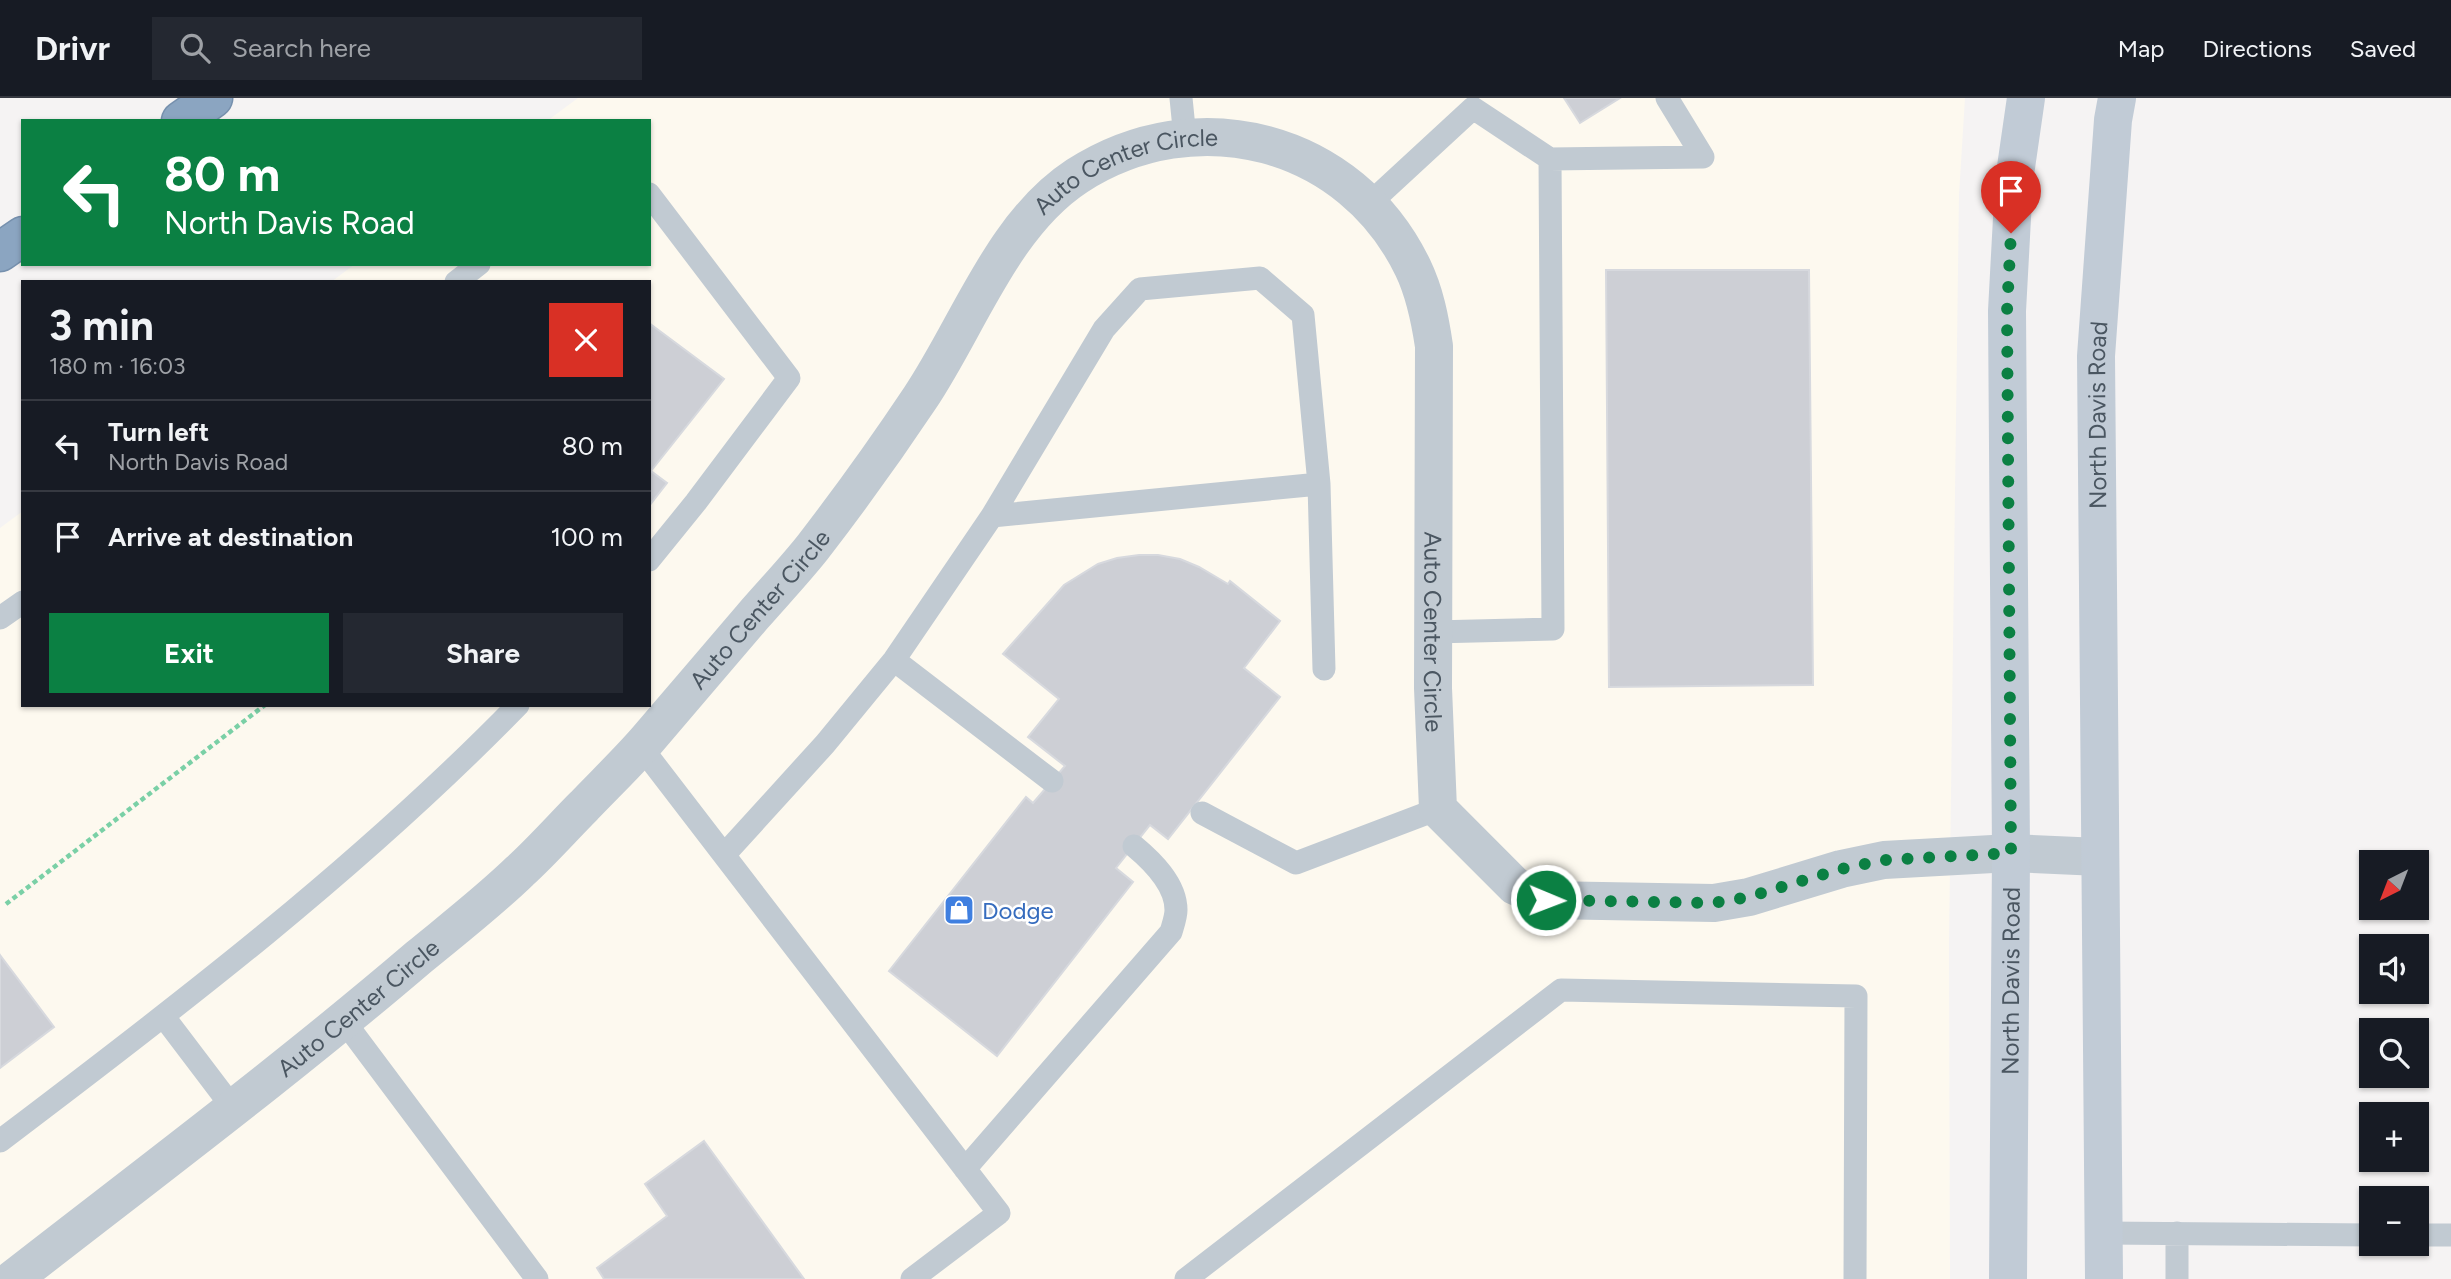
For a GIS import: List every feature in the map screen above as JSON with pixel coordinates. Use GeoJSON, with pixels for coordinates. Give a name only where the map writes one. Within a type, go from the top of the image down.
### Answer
{"type":"FeatureCollection","features":[{"type":"Feature","properties":{"kind":"highway"},"geometry":{"type":"LineString","coordinates":[[184,119],[213,98]]}},
{"type":"Feature","properties":{"kind":"highway"},"geometry":{"type":"LineString","coordinates":[[0,253],[21,237]]}},
{"type":"Feature","properties":{"kind":"main road","name":"North Davis Road"},"geometry":{"type":"LineString","coordinates":[[2008,1279],[2011,853],[2007,311],[2014,181],[2026,98]]}},
{"type":"Feature","properties":{"kind":"main road","name":"North Davis Road"},"geometry":{"type":"LineString","coordinates":[[2104,1279],[2096,356],[2113,120],[2117,98]]}},
{"type":"Feature","properties":{"kind":"street","name":"Auto Center Circle"},"geometry":{"type":"LineString","coordinates":[[13,1279],[344,1021],[520,872],[641,747],[812,548],[922,395],[1002,258],[1035,212],[1074,178],[1108,159],[1149,144],[1185,138],[1224,137],[1261,142],[1302,156],[1339,178],[1369,204],[1394,235],[1414,269],[1428,308],[1434,346],[1433,632],[1438,809]]}},
{"type":"Feature","properties":{"kind":"street"},"geometry":{"type":"LineString","coordinates":[[1438,809],[1515,886],[1546,900],[1713,903],[1749,897],[1841,869],[1884,860],[2011,853],[2101,857]]}},
{"type":"Feature","properties":{"kind":"lane"},"geometry":{"type":"LineString","coordinates":[[1181,98],[1185,138]]}},
{"type":"Feature","properties":{"kind":"lane"},"geometry":{"type":"LineString","coordinates":[[1369,204],[1470,103],[1550,159],[1703,157],[1667,98]]}},
{"type":"Feature","properties":{"kind":"lane"},"geometry":{"type":"LineString","coordinates":[[1433,632],[1553,629],[1550,159]]}},
{"type":"Feature","properties":{"kind":"lane"},"geometry":{"type":"LineString","coordinates":[[651,197],[789,378],[651,558]]}},
{"type":"Feature","properties":{"kind":"lane"},"geometry":{"type":"LineString","coordinates":[[459,280],[476,266]]}},
{"type":"Feature","properties":{"kind":"lane"},"geometry":{"type":"LineString","coordinates":[[724,855],[824,744],[894,660],[992,516],[1104,329],[1140,289],[1259,278],[1303,315],[1319,484],[1324,669]]}},
{"type":"Feature","properties":{"kind":"lane"},"geometry":{"type":"LineString","coordinates":[[992,516],[1319,484]]}},
{"type":"Feature","properties":{"kind":"lane"},"geometry":{"type":"LineString","coordinates":[[0,618],[21,603]]}},
{"type":"Feature","properties":{"kind":"lane"},"geometry":{"type":"LineString","coordinates":[[894,660],[1052,781]]}},
{"type":"Feature","properties":{"kind":"lane"},"geometry":{"type":"LineString","coordinates":[[0,1141],[164,1017],[251,946],[419,801],[516,707]]}},
{"type":"Feature","properties":{"kind":"lane"},"geometry":{"type":"LineString","coordinates":[[641,747],[999,1213],[912,1279]]}},
{"type":"Feature","properties":{"kind":"lane"},"geometry":{"type":"LineString","coordinates":[[1202,814],[1296,863],[1438,809]]}},
{"type":"Feature","properties":{"kind":"lane"},"geometry":{"type":"LineString","coordinates":[[965,1169],[1171,932],[1176,909],[1168,884],[1152,862],[1134,846]]}},
{"type":"Feature","properties":{"kind":"lane"},"geometry":{"type":"LineString","coordinates":[[1186,1279],[1561,990],[1856,996],[1855,1279]]}},
{"type":"Feature","properties":{"kind":"lane"},"geometry":{"type":"LineString","coordinates":[[164,1017],[233,1108]]}},
{"type":"Feature","properties":{"kind":"lane"},"geometry":{"type":"LineString","coordinates":[[344,1021],[537,1279]]}},
{"type":"Feature","properties":{"kind":"lane"},"geometry":{"type":"LineString","coordinates":[[2104,1233],[2359,1235]]}},
{"type":"Feature","properties":{"kind":"lane"},"geometry":{"type":"LineString","coordinates":[[2177,1234],[2177,1279]]}},
{"type":"Feature","properties":{"kind":"lane"},"geometry":{"type":"LineString","coordinates":[[2429,1235],[2451,1236]]}},
{"type":"Feature","properties":{"kind":"path"},"geometry":{"type":"LineString","coordinates":[[6,904],[262,707]]}},
{"type":"Feature","properties":{"kind":"shaded area"},"geometry":{"type":"Polygon","coordinates":[[[578,98],[1965,98],[1959,195],[1949,943],[1950,1279],[0,1279],[0,528],[21,512],[21,707],[651,707],[651,280],[334,280],[352,266],[651,266],[651,119],[550,119],[578,98]]]}},
{"type":"Feature","properties":{"kind":"building"},"geometry":{"type":"Polygon","coordinates":[[[1564,98],[1620,98],[1580,123],[1564,98]]]}},
{"type":"Feature","properties":{"kind":"building"},"geometry":{"type":"Polygon","coordinates":[[[1606,270],[1809,270],[1813,685],[1609,687],[1606,270]]]}},
{"type":"Feature","properties":{"kind":"building"},"geometry":{"type":"Polygon","coordinates":[[[651,324],[724,379],[651,471],[651,324]]]}},
{"type":"Feature","properties":{"kind":"building"},"geometry":{"type":"Polygon","coordinates":[[[651,471],[667,483],[651,503],[651,471]]]}},
{"type":"Feature","properties":{"kind":"building"},"geometry":{"type":"Polygon","coordinates":[[[1139,555],[1180,559],[1228,584],[1230,581],[1280,621],[1244,668],[1280,697],[1168,839],[1150,825],[1116,868],[1133,882],[997,1056],[889,971],[1026,797],[1033,803],[1065,766],[1028,737],[1059,699],[1003,654],[1064,585],[1098,564],[1139,555]]]}},
{"type":"Feature","properties":{"kind":"building"},"geometry":{"type":"Polygon","coordinates":[[[0,955],[54,1027],[0,1068],[0,955]]]}},
{"type":"Feature","properties":{"kind":"building"},"geometry":{"type":"Polygon","coordinates":[[[704,1141],[804,1279],[604,1279],[597,1268],[667,1216],[645,1184],[704,1141]]]}},
{"type":"Feature","properties":{"kind":"place","name":"Dodge"},"geometry":{"type":"Point","coordinates":[959,910]}},
{"type":"Feature","properties":{"kind":"route"},"geometry":{"type":"LineString","coordinates":[[1546,900],[1713,903],[1749,897],[1841,869],[1884,860],[2011,853],[2007,311],[2011,233]]}}]}
